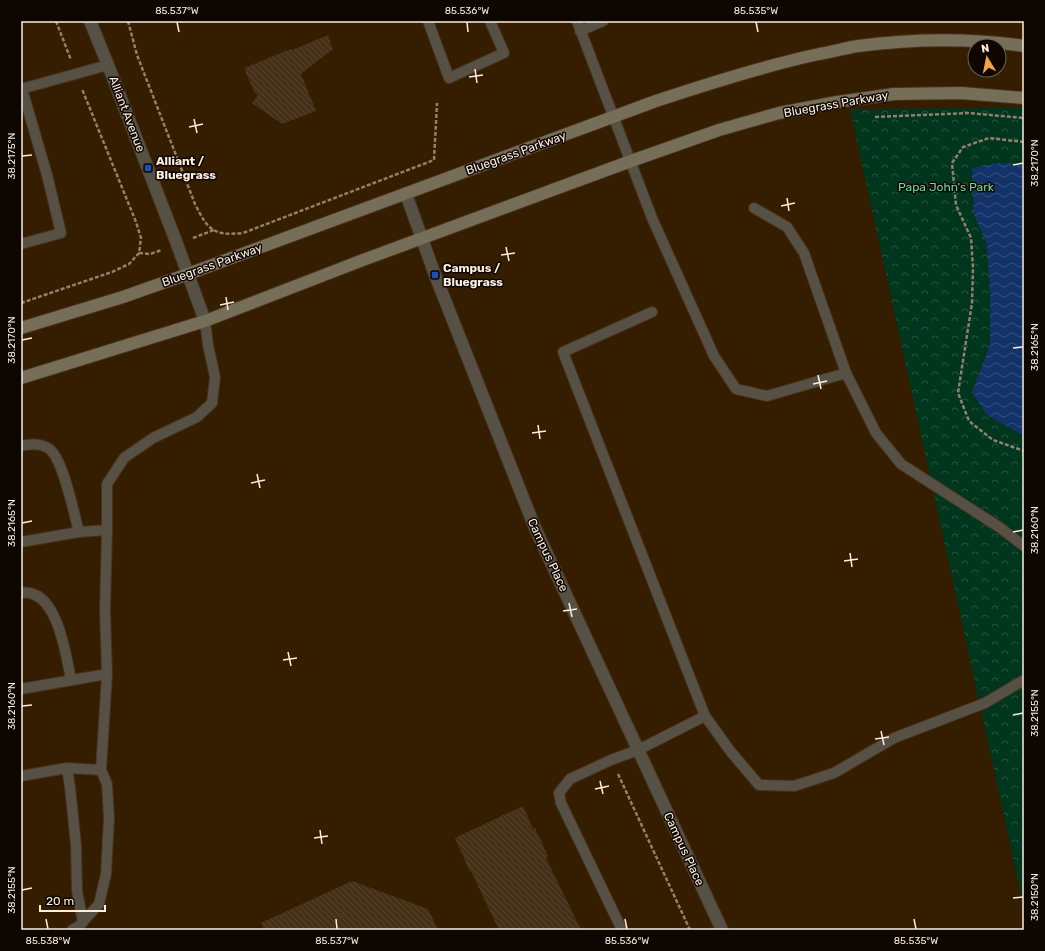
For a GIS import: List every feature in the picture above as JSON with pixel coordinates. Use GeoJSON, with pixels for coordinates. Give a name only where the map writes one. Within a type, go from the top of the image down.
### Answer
{"type":"FeatureCollection","features":[{"type":"Feature","properties":{"kind":"street","name":"Alliant Avenue"},"geometry":{"type":"LineString","coordinates":[[90,21],[188,274],[204,321]]}},
{"type":"Feature","properties":{"kind":"street","name":"Bluegrass Parkway"},"geometry":{"type":"LineString","coordinates":[[21,328],[123,297],[188,274],[613,117],[719,80],[789,61],[857,46],[922,41],[998,42],[1024,46]]}},
{"type":"Feature","properties":{"kind":"street","name":"Bluegrass Parkway"},"geometry":{"type":"LineString","coordinates":[[21,378],[204,321],[421,238],[719,130],[779,113],[837,102],[894,94],[961,93],[1024,98]]}},
{"type":"Feature","properties":{"kind":"street","name":"Campus Place"},"geometry":{"type":"LineString","coordinates":[[406,194],[421,238],[534,528],[722,930]]}},
{"type":"Feature","properties":{"kind":"lane"},"geometry":{"type":"LineString","coordinates":[[428,21],[449,78],[504,53],[490,21]]}},
{"type":"Feature","properties":{"kind":"lane"},"geometry":{"type":"LineString","coordinates":[[577,21],[652,218],[714,356],[736,389],[767,396],[846,373]]}},
{"type":"Feature","properties":{"kind":"lane"},"geometry":{"type":"LineString","coordinates":[[580,31],[603,21]]}},
{"type":"Feature","properties":{"kind":"lane"},"geometry":{"type":"LineString","coordinates":[[21,244],[61,233],[47,175],[21,89],[108,65]]}},
{"type":"Feature","properties":{"kind":"lane"},"geometry":{"type":"LineString","coordinates":[[754,208],[787,227],[804,253],[846,373],[876,433],[901,464],[999,527],[1024,546]]}},
{"type":"Feature","properties":{"kind":"lane"},"geometry":{"type":"LineString","coordinates":[[652,312],[563,352],[706,716],[731,752],[759,785],[794,786],[834,773],[894,738],[985,703],[1024,680]]}},
{"type":"Feature","properties":{"kind":"lane"},"geometry":{"type":"LineString","coordinates":[[72,930],[83,922],[99,904],[106,874],[109,818],[107,784],[102,770],[108,674],[105,610],[107,484],[124,458],[152,438],[198,417],[212,403],[215,377],[204,321]]}},
{"type":"Feature","properties":{"kind":"lane"},"geometry":{"type":"LineString","coordinates":[[21,446],[36,444],[49,448],[58,462],[67,486],[79,532]]}},
{"type":"Feature","properties":{"kind":"lane"},"geometry":{"type":"LineString","coordinates":[[21,542],[79,532],[107,530]]}},
{"type":"Feature","properties":{"kind":"lane"},"geometry":{"type":"LineString","coordinates":[[21,593],[26,592],[41,598],[53,612],[62,637],[71,680]]}},
{"type":"Feature","properties":{"kind":"lane"},"geometry":{"type":"LineString","coordinates":[[21,689],[108,674]]}},
{"type":"Feature","properties":{"kind":"lane"},"geometry":{"type":"LineString","coordinates":[[622,930],[561,803],[559,793],[570,778],[638,750],[706,716]]}},
{"type":"Feature","properties":{"kind":"lane"},"geometry":{"type":"LineString","coordinates":[[21,776],[67,768],[102,770]]}},
{"type":"Feature","properties":{"kind":"lane"},"geometry":{"type":"LineString","coordinates":[[67,768],[76,845],[77,891],[83,922]]}},
{"type":"Feature","properties":{"kind":"path"},"geometry":{"type":"LineString","coordinates":[[21,303],[112,272],[129,264],[139,253],[141,238],[56,21]]}},
{"type":"Feature","properties":{"kind":"path"},"geometry":{"type":"LineString","coordinates":[[128,21],[137,55],[195,204],[204,221],[214,230],[228,234],[243,233],[434,160],[437,103]]}},
{"type":"Feature","properties":{"kind":"path"},"geometry":{"type":"LineString","coordinates":[[875,117],[968,113],[1024,118]]}},
{"type":"Feature","properties":{"kind":"path"},"geometry":{"type":"LineString","coordinates":[[1024,142],[989,138],[963,147],[952,162],[956,205],[971,238],[973,268],[972,303],[958,393],[969,420],[993,440],[1024,451]]}},
{"type":"Feature","properties":{"kind":"path"},"geometry":{"type":"LineString","coordinates":[[611,760],[690,930]]}},
{"type":"Feature","properties":{"kind":"shaded area"},"geometry":{"type":"Polygon","coordinates":[[[21,21],[1024,21],[1024,930],[21,930],[21,21]]]}},
{"type":"Feature","properties":{"kind":"green space","name":"Papa John's Park"},"geometry":{"type":"Polygon","coordinates":[[[1024,108],[1024,895],[1021,894],[850,109],[1024,108]]]}},
{"type":"Feature","properties":{"kind":"water"},"geometry":{"type":"Polygon","coordinates":[[[1000,163],[1024,164],[1024,436],[987,415],[972,392],[990,345],[990,297],[987,244],[974,215],[972,168],[1000,163]]]}},
{"type":"Feature","properties":{"kind":"building"},"geometry":{"type":"Polygon","coordinates":[[[328,35],[333,49],[301,74],[316,111],[282,124],[252,103],[258,95],[254,92],[244,68],[328,35]]]}},
{"type":"Feature","properties":{"kind":"building"},"geometry":{"type":"Polygon","coordinates":[[[523,806],[533,829],[535,828],[548,856],[546,858],[581,930],[499,930],[471,871],[470,872],[455,838],[523,806]]]}},
{"type":"Feature","properties":{"kind":"building"},"geometry":{"type":"Polygon","coordinates":[[[352,881],[428,909],[438,930],[264,930],[261,923],[352,881]]]}},
{"type":"Feature","properties":{"kind":"place","name":"Alliant / Bluegrass"},"geometry":{"type":"Point","coordinates":[148,168]}},
{"type":"Feature","properties":{"kind":"place","name":"Campus / Bluegrass"},"geometry":{"type":"Point","coordinates":[435,275]}}]}
